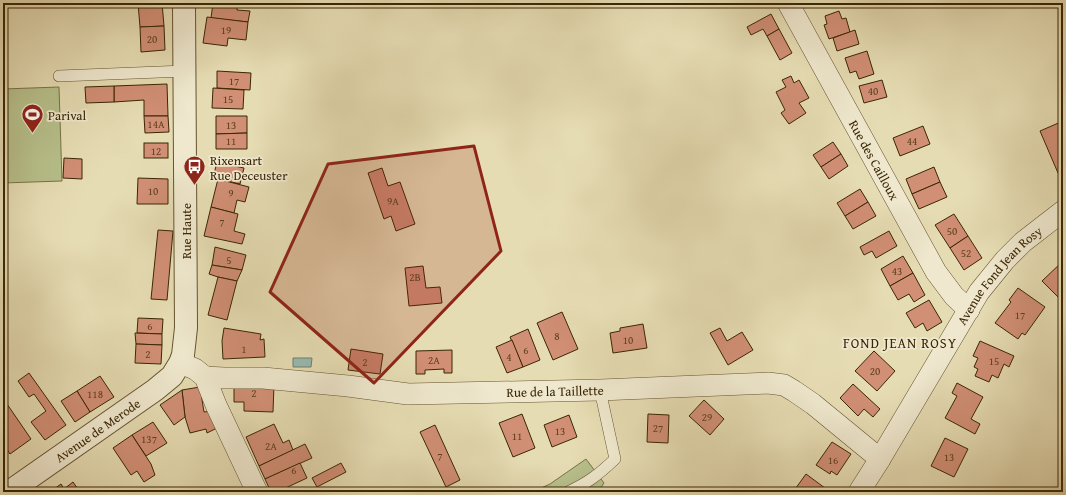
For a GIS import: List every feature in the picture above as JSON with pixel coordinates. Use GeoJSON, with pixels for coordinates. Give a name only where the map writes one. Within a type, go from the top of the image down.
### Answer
{"type":"FeatureCollection","features":[{"type":"Feature","properties":{"kind":"street","name":"Rue Haute"},"geometry":{"type":"LineString","coordinates":[[180,362],[183,355],[186,328],[184,3]]}},
{"type":"Feature","properties":{"kind":"street","name":"Rue des Cailloux"},"geometry":{"type":"LineString","coordinates":[[788,3],[936,272],[954,296],[969,310]]}},
{"type":"Feature","properties":{"kind":"street","name":"Avenue Fond Jean Rosy"},"geometry":{"type":"LineString","coordinates":[[863,491],[979,292],[1004,260],[1023,242],[1063,211]]}},
{"type":"Feature","properties":{"kind":"street"},"geometry":{"type":"LineString","coordinates":[[180,362],[195,369],[205,377],[216,405],[257,492]]}},
{"type":"Feature","properties":{"kind":"street","name":"Avenue de Merode"},"geometry":{"type":"LineString","coordinates":[[9,492],[155,390],[172,376],[180,362]]}},
{"type":"Feature","properties":{"kind":"street","name":"Rue de la Taillette"},"geometry":{"type":"LineString","coordinates":[[205,377],[263,378],[348,386],[408,394],[600,390],[768,383],[784,386],[813,404],[880,460]]}},
{"type":"Feature","properties":{"kind":"lane"},"geometry":{"type":"LineString","coordinates":[[59,76],[185,71]]}},
{"type":"Feature","properties":{"kind":"lane"},"geometry":{"type":"LineString","coordinates":[[568,492],[587,484],[598,476],[614,459],[600,390]]}},
{"type":"Feature","properties":{"kind":"highlighted area"},"geometry":{"type":"Polygon","coordinates":[[[474,146],[501,251],[374,383],[270,292],[328,164],[474,146]]]}},
{"type":"Feature","properties":{"kind":"green space","name":"Parival"},"geometry":{"type":"Polygon","coordinates":[[[59,87],[62,181],[3,183],[3,89],[59,87]]]}},
{"type":"Feature","properties":{"kind":"green space"},"geometry":{"type":"Polygon","coordinates":[[[586,459],[604,483],[598,492],[532,492],[550,484],[586,459]]]}},
{"type":"Feature","properties":{"kind":"water"},"geometry":{"type":"Polygon","coordinates":[[[293,358],[312,358],[311,367],[293,367],[293,358]]]}},
{"type":"Feature","properties":{"kind":"building"},"geometry":{"type":"Polygon","coordinates":[[[138,3],[162,3],[164,26],[140,27],[138,3]]]}},
{"type":"Feature","properties":{"kind":"building"},"geometry":{"type":"Polygon","coordinates":[[[213,3],[237,5],[237,10],[250,11],[248,22],[211,18],[213,3]]]}},
{"type":"Feature","properties":{"kind":"building"},"geometry":{"type":"Polygon","coordinates":[[[839,11],[842,19],[846,18],[850,32],[829,39],[824,25],[827,24],[825,16],[839,11]]]}},
{"type":"Feature","properties":{"kind":"building"},"geometry":{"type":"Polygon","coordinates":[[[771,14],[779,29],[767,36],[763,29],[751,35],[747,27],[771,14]]]}},
{"type":"Feature","properties":{"kind":"building"},"geometry":{"type":"Polygon","coordinates":[[[207,17],[248,22],[246,40],[228,38],[227,46],[203,43],[207,17]]]}},
{"type":"Feature","properties":{"kind":"building"},"geometry":{"type":"Polygon","coordinates":[[[164,26],[165,50],[141,52],[140,27],[164,26]]]}},
{"type":"Feature","properties":{"kind":"building"},"geometry":{"type":"Polygon","coordinates":[[[779,29],[792,53],[780,60],[767,36],[779,29]]]}},
{"type":"Feature","properties":{"kind":"building"},"geometry":{"type":"Polygon","coordinates":[[[855,30],[859,44],[837,51],[833,38],[855,30]]]}},
{"type":"Feature","properties":{"kind":"building"},"geometry":{"type":"Polygon","coordinates":[[[867,51],[874,74],[859,79],[856,71],[850,73],[845,58],[867,51]]]}},
{"type":"Feature","properties":{"kind":"building"},"geometry":{"type":"Polygon","coordinates":[[[217,71],[251,73],[250,90],[217,88],[217,71]]]}},
{"type":"Feature","properties":{"kind":"building"},"geometry":{"type":"Polygon","coordinates":[[[791,76],[794,83],[799,80],[809,98],[799,103],[806,113],[789,124],[781,113],[785,110],[776,92],[786,87],[782,80],[791,76]]]}},
{"type":"Feature","properties":{"kind":"building"},"geometry":{"type":"Polygon","coordinates":[[[882,80],[887,97],[864,103],[859,86],[882,80]]]}},
{"type":"Feature","properties":{"kind":"building"},"geometry":{"type":"Polygon","coordinates":[[[167,84],[168,116],[144,116],[144,100],[114,102],[114,86],[167,84]]]}},
{"type":"Feature","properties":{"kind":"building"},"geometry":{"type":"Polygon","coordinates":[[[114,86],[114,102],[86,103],[85,87],[114,86]]]}},
{"type":"Feature","properties":{"kind":"building"},"geometry":{"type":"Polygon","coordinates":[[[213,88],[244,90],[243,109],[212,108],[213,88]]]}},
{"type":"Feature","properties":{"kind":"building"},"geometry":{"type":"Polygon","coordinates":[[[144,116],[168,116],[169,132],[145,133],[144,116]]]}},
{"type":"Feature","properties":{"kind":"building"},"geometry":{"type":"Polygon","coordinates":[[[216,116],[247,116],[247,133],[216,134],[216,116]]]}},
{"type":"Feature","properties":{"kind":"building"},"geometry":{"type":"Polygon","coordinates":[[[1063,121],[1063,170],[1058,173],[1040,131],[1063,121]]]}},
{"type":"Feature","properties":{"kind":"building"},"geometry":{"type":"Polygon","coordinates":[[[923,126],[930,144],[900,156],[893,138],[923,126]]]}},
{"type":"Feature","properties":{"kind":"building"},"geometry":{"type":"Polygon","coordinates":[[[247,133],[247,149],[216,149],[216,134],[247,133]]]}},
{"type":"Feature","properties":{"kind":"building"},"geometry":{"type":"Polygon","coordinates":[[[833,142],[841,154],[821,167],[813,155],[833,142]]]}},
{"type":"Feature","properties":{"kind":"building"},"geometry":{"type":"Polygon","coordinates":[[[144,143],[168,143],[168,158],[144,158],[144,143]]]}},
{"type":"Feature","properties":{"kind":"building"},"geometry":{"type":"Polygon","coordinates":[[[841,154],[848,166],[829,179],[821,167],[841,154]]]}},
{"type":"Feature","properties":{"kind":"building"},"geometry":{"type":"Polygon","coordinates":[[[64,158],[82,159],[82,179],[63,178],[64,158]]]}},
{"type":"Feature","properties":{"kind":"building"},"geometry":{"type":"Polygon","coordinates":[[[217,162],[244,168],[240,184],[213,178],[217,162]]]}},
{"type":"Feature","properties":{"kind":"building"},"geometry":{"type":"Polygon","coordinates":[[[934,167],[940,182],[912,194],[906,179],[934,167]]]}},
{"type":"Feature","properties":{"kind":"building"},"geometry":{"type":"Polygon","coordinates":[[[382,168],[388,186],[400,182],[415,224],[396,231],[391,216],[384,219],[368,173],[382,168]]]}},
{"type":"Feature","properties":{"kind":"building"},"geometry":{"type":"Polygon","coordinates":[[[138,178],[168,179],[168,204],[137,204],[138,178]]]}},
{"type":"Feature","properties":{"kind":"building"},"geometry":{"type":"Polygon","coordinates":[[[218,179],[249,187],[245,202],[237,200],[234,213],[211,207],[218,179]]]}},
{"type":"Feature","properties":{"kind":"building"},"geometry":{"type":"Polygon","coordinates":[[[940,182],[947,197],[919,209],[912,194],[940,182]]]}},
{"type":"Feature","properties":{"kind":"building"},"geometry":{"type":"Polygon","coordinates":[[[860,189],[868,202],[845,216],[837,203],[860,189]]]}},
{"type":"Feature","properties":{"kind":"building"},"geometry":{"type":"Polygon","coordinates":[[[868,202],[876,216],[853,229],[845,216],[868,202]]]}},
{"type":"Feature","properties":{"kind":"building"},"geometry":{"type":"Polygon","coordinates":[[[211,207],[238,214],[234,231],[245,234],[242,244],[204,236],[211,207]]]}},
{"type":"Feature","properties":{"kind":"building"},"geometry":{"type":"Polygon","coordinates":[[[954,214],[968,236],[950,248],[935,225],[954,214]]]}},
{"type":"Feature","properties":{"kind":"building"},"geometry":{"type":"Polygon","coordinates":[[[158,230],[173,231],[167,300],[151,299],[158,230]]]}},
{"type":"Feature","properties":{"kind":"building"},"geometry":{"type":"Polygon","coordinates":[[[889,231],[897,246],[876,258],[872,251],[864,255],[860,247],[889,231]]]}},
{"type":"Feature","properties":{"kind":"building"},"geometry":{"type":"Polygon","coordinates":[[[968,236],[982,258],[964,270],[950,248],[968,236]]]}},
{"type":"Feature","properties":{"kind":"building"},"geometry":{"type":"Polygon","coordinates":[[[215,247],[246,255],[242,270],[212,265],[215,247]]]}},
{"type":"Feature","properties":{"kind":"building"},"geometry":{"type":"Polygon","coordinates":[[[903,256],[913,273],[890,286],[881,269],[903,256]]]}},
{"type":"Feature","properties":{"kind":"building"},"geometry":{"type":"Polygon","coordinates":[[[1062,262],[1063,263],[1063,302],[1042,281],[1062,262]]]}},
{"type":"Feature","properties":{"kind":"building"},"geometry":{"type":"Polygon","coordinates":[[[212,265],[242,270],[237,281],[209,274],[212,265]]]}},
{"type":"Feature","properties":{"kind":"building"},"geometry":{"type":"Polygon","coordinates":[[[423,266],[426,288],[440,287],[442,303],[409,306],[405,268],[423,266]]]}},
{"type":"Feature","properties":{"kind":"building"},"geometry":{"type":"Polygon","coordinates":[[[913,273],[925,295],[914,302],[909,294],[898,300],[890,286],[913,273]]]}},
{"type":"Feature","properties":{"kind":"building"},"geometry":{"type":"Polygon","coordinates":[[[218,277],[237,281],[227,320],[208,315],[218,277]]]}},
{"type":"Feature","properties":{"kind":"building"},"geometry":{"type":"Polygon","coordinates":[[[1018,288],[1045,307],[1025,335],[1022,333],[1018,339],[995,323],[1011,302],[1009,300],[1018,288]]]}},
{"type":"Feature","properties":{"kind":"building"},"geometry":{"type":"Polygon","coordinates":[[[929,300],[942,322],[927,331],[923,323],[915,328],[906,313],[929,300]]]}},
{"type":"Feature","properties":{"kind":"building"},"geometry":{"type":"Polygon","coordinates":[[[562,312],[578,349],[553,360],[537,323],[562,312]]]}},
{"type":"Feature","properties":{"kind":"building"},"geometry":{"type":"Polygon","coordinates":[[[138,318],[163,319],[162,334],[137,333],[138,318]]]}},
{"type":"Feature","properties":{"kind":"building"},"geometry":{"type":"Polygon","coordinates":[[[643,324],[647,348],[613,353],[610,333],[620,331],[620,328],[643,324]]]}},
{"type":"Feature","properties":{"kind":"building"},"geometry":{"type":"Polygon","coordinates":[[[224,328],[261,334],[260,340],[264,339],[265,357],[223,359],[222,341],[224,328]]]}},
{"type":"Feature","properties":{"kind":"building"},"geometry":{"type":"Polygon","coordinates":[[[720,328],[727,341],[742,332],[753,350],[728,365],[710,333],[720,328]]]}},
{"type":"Feature","properties":{"kind":"building"},"geometry":{"type":"Polygon","coordinates":[[[528,329],[540,360],[523,367],[510,337],[528,329]]]}},
{"type":"Feature","properties":{"kind":"building"},"geometry":{"type":"Polygon","coordinates":[[[135,333],[162,334],[162,345],[136,344],[135,333]]]}},
{"type":"Feature","properties":{"kind":"building"},"geometry":{"type":"Polygon","coordinates":[[[512,340],[523,367],[507,373],[496,347],[512,340]]]}},
{"type":"Feature","properties":{"kind":"building"},"geometry":{"type":"Polygon","coordinates":[[[980,341],[1014,356],[1009,367],[1004,364],[998,378],[992,375],[989,382],[975,376],[978,369],[974,367],[978,358],[973,356],[980,341]]]}},
{"type":"Feature","properties":{"kind":"building"},"geometry":{"type":"Polygon","coordinates":[[[136,344],[162,345],[161,364],[135,363],[136,344]]]}},
{"type":"Feature","properties":{"kind":"building"},"geometry":{"type":"Polygon","coordinates":[[[351,349],[383,354],[380,374],[348,370],[351,349]]]}},
{"type":"Feature","properties":{"kind":"building"},"geometry":{"type":"Polygon","coordinates":[[[452,350],[452,373],[444,373],[444,369],[425,370],[425,374],[416,374],[416,351],[452,350]]]}},
{"type":"Feature","properties":{"kind":"building"},"geometry":{"type":"Polygon","coordinates":[[[874,351],[895,371],[877,391],[855,371],[874,351]]]}},
{"type":"Feature","properties":{"kind":"building"},"geometry":{"type":"Polygon","coordinates":[[[29,373],[66,425],[45,440],[31,422],[46,411],[34,394],[29,397],[18,381],[29,373]]]}},
{"type":"Feature","properties":{"kind":"building"},"geometry":{"type":"Polygon","coordinates":[[[100,376],[114,397],[90,412],[77,391],[100,376]]]}},
{"type":"Feature","properties":{"kind":"building"},"geometry":{"type":"Polygon","coordinates":[[[234,383],[274,385],[273,412],[244,411],[244,402],[234,402],[234,383]]]}},
{"type":"Feature","properties":{"kind":"building"},"geometry":{"type":"Polygon","coordinates":[[[957,383],[983,397],[971,419],[980,424],[975,434],[945,418],[957,396],[952,393],[957,383]]]}},
{"type":"Feature","properties":{"kind":"building"},"geometry":{"type":"Polygon","coordinates":[[[853,384],[880,409],[873,417],[864,409],[858,416],[840,398],[853,384]]]}},
{"type":"Feature","properties":{"kind":"building"},"geometry":{"type":"Polygon","coordinates":[[[200,387],[204,412],[212,411],[219,427],[207,433],[206,429],[190,433],[185,417],[182,390],[200,387]]]}},
{"type":"Feature","properties":{"kind":"building"},"geometry":{"type":"Polygon","coordinates":[[[182,390],[185,417],[174,425],[160,405],[182,390]]]}},
{"type":"Feature","properties":{"kind":"building"},"geometry":{"type":"Polygon","coordinates":[[[77,391],[90,412],[75,422],[61,401],[77,391]]]}},
{"type":"Feature","properties":{"kind":"building"},"geometry":{"type":"Polygon","coordinates":[[[704,400],[724,419],[710,435],[689,416],[704,400]]]}},
{"type":"Feature","properties":{"kind":"building"},"geometry":{"type":"Polygon","coordinates":[[[7,404],[31,439],[10,454],[4,445],[3,446],[3,406],[7,404]]]}},
{"type":"Feature","properties":{"kind":"building"},"geometry":{"type":"Polygon","coordinates":[[[522,414],[535,448],[513,457],[499,423],[522,414]]]}},
{"type":"Feature","properties":{"kind":"building"},"geometry":{"type":"Polygon","coordinates":[[[648,414],[669,415],[668,443],[647,442],[648,414]]]}},
{"type":"Feature","properties":{"kind":"building"},"geometry":{"type":"Polygon","coordinates":[[[569,415],[577,437],[552,447],[544,425],[569,415]]]}},
{"type":"Feature","properties":{"kind":"building"},"geometry":{"type":"Polygon","coordinates":[[[153,422],[167,443],[146,456],[132,435],[153,422]]]}},
{"type":"Feature","properties":{"kind":"building"},"geometry":{"type":"Polygon","coordinates":[[[274,424],[283,443],[289,440],[293,450],[259,466],[246,437],[274,424]]]}},
{"type":"Feature","properties":{"kind":"building"},"geometry":{"type":"Polygon","coordinates":[[[435,425],[460,480],[446,487],[420,432],[435,425]]]}},
{"type":"Feature","properties":{"kind":"building"},"geometry":{"type":"Polygon","coordinates":[[[132,435],[151,464],[155,475],[144,482],[137,471],[131,475],[113,448],[132,435]]]}},
{"type":"Feature","properties":{"kind":"building"},"geometry":{"type":"Polygon","coordinates":[[[945,438],[968,449],[954,477],[931,466],[945,438]]]}},
{"type":"Feature","properties":{"kind":"building"},"geometry":{"type":"Polygon","coordinates":[[[832,442],[851,454],[837,475],[831,471],[830,474],[816,465],[832,442]]]}},
{"type":"Feature","properties":{"kind":"building"},"geometry":{"type":"Polygon","coordinates":[[[305,444],[312,458],[265,479],[259,466],[305,444]]]}},
{"type":"Feature","properties":{"kind":"building"},"geometry":{"type":"Polygon","coordinates":[[[300,463],[307,478],[277,492],[271,492],[265,479],[300,463]]]}},
{"type":"Feature","properties":{"kind":"building"},"geometry":{"type":"Polygon","coordinates":[[[341,463],[346,472],[317,487],[312,478],[341,463]]]}},
{"type":"Feature","properties":{"kind":"building"},"geometry":{"type":"Polygon","coordinates":[[[806,474],[829,491],[793,492],[806,474]]]}},
{"type":"Feature","properties":{"kind":"building"},"geometry":{"type":"Polygon","coordinates":[[[73,482],[80,492],[50,492],[61,484],[64,489],[73,482]]]}},
{"type":"Feature","properties":{"kind":"place","name":"Parival"},"geometry":{"type":"Point","coordinates":[32,134]}},
{"type":"Feature","properties":{"kind":"place","name":"Rixensart Rue Deceuster"},"geometry":{"type":"Point","coordinates":[195,186]}},
{"type":"Feature","properties":{"kind":"district","name":"FOND JEAN ROSY"},"geometry":{"type":"Point","coordinates":[900,343]}}]}
